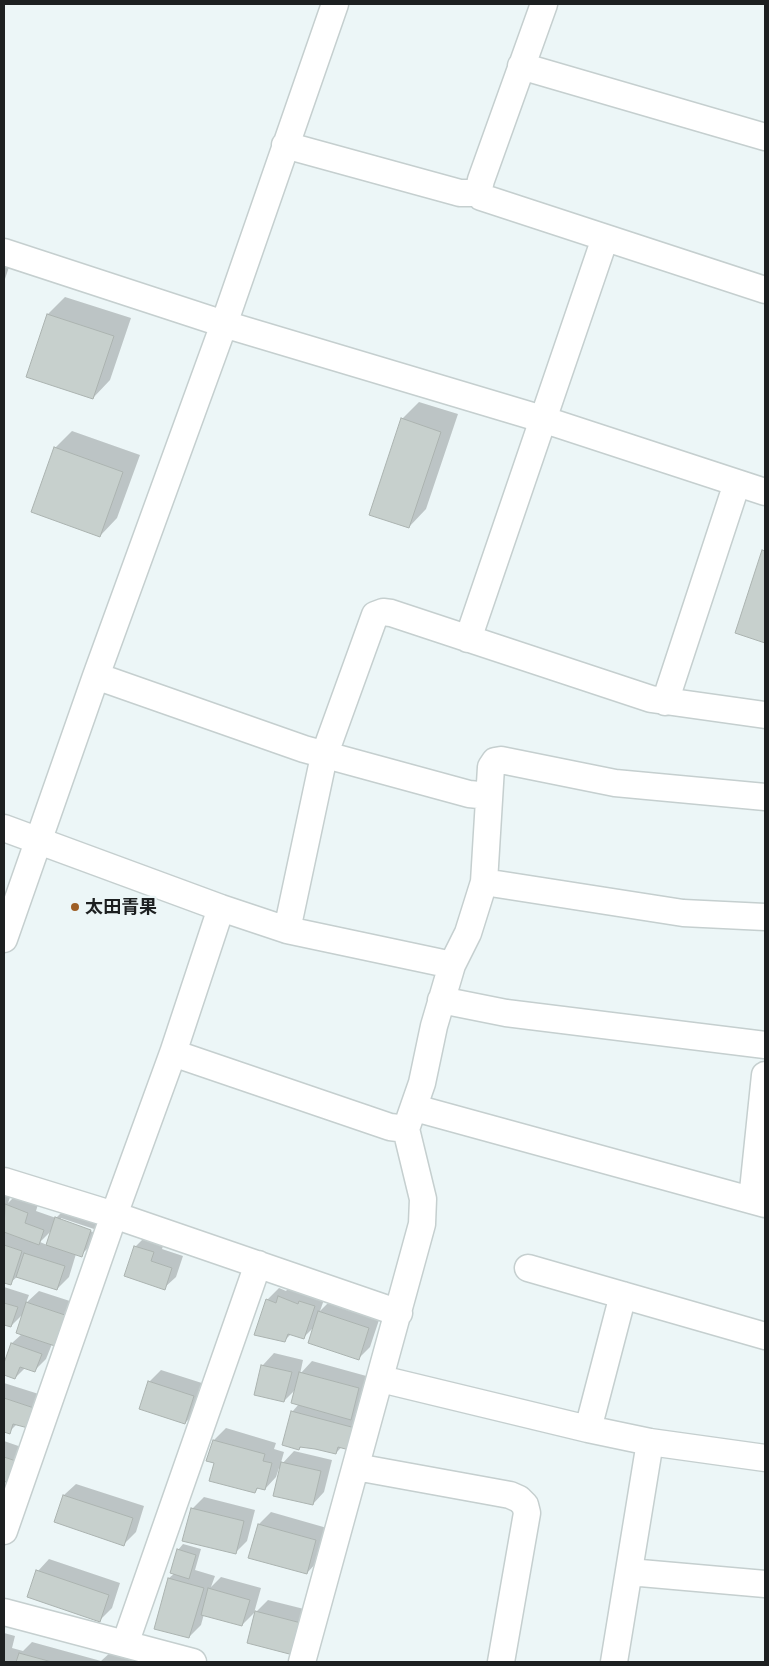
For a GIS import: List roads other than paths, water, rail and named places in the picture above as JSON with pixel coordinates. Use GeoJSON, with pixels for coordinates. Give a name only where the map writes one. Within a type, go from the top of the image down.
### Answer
{"type":"FeatureCollection","features":[{"type":"Feature","properties":{"kind":"street"},"geometry":{"type":"LineString","coordinates":[[4,939],[96,676],[224,324],[335,4]]}},
{"type":"Feature","properties":{"kind":"street"},"geometry":{"type":"LineString","coordinates":[[478,193],[544,4]]}},
{"type":"Feature","properties":{"kind":"street"},"geometry":{"type":"LineString","coordinates":[[521,66],[765,137]]}},
{"type":"Feature","properties":{"kind":"street"},"geometry":{"type":"LineString","coordinates":[[285,145],[460,193],[478,193],[488,201],[765,290]]}},
{"type":"Feature","properties":{"kind":"street"},"geometry":{"type":"LineString","coordinates":[[468,639],[605,238]]}},
{"type":"Feature","properties":{"kind":"street"},"geometry":{"type":"LineString","coordinates":[[4,252],[224,324],[542,419],[765,492]]}},
{"type":"Feature","properties":{"kind":"street"},"geometry":{"type":"LineString","coordinates":[[665,702],[736,482]]}},
{"type":"Feature","properties":{"kind":"street"},"geometry":{"type":"LineString","coordinates":[[287,930],[324,756],[375,615],[383,612],[392,614],[665,702],[765,715]]}},
{"type":"Feature","properties":{"kind":"street"},"geometry":{"type":"LineString","coordinates":[[96,676],[324,756],[469,794],[489,796]]}},
{"type":"Feature","properties":{"kind":"street"},"geometry":{"type":"LineString","coordinates":[[302,1662],[399,1313],[424,1210],[410,1118],[441,1000],[452,965],[468,933],[484,882],[487,858],[491,767],[495,761],[501,760],[615,783],[765,796]]}},
{"type":"Feature","properties":{"kind":"street"},"geometry":{"type":"LineString","coordinates":[[4,828],[221,908],[287,930],[452,965]]}},
{"type":"Feature","properties":{"kind":"street"},"geometry":{"type":"LineString","coordinates":[[484,882],[682,914],[765,917]]}},
{"type":"Feature","properties":{"kind":"street"},"geometry":{"type":"LineString","coordinates":[[4,1531],[114,1215],[174,1053],[221,908]]}},
{"type":"Feature","properties":{"kind":"street"},"geometry":{"type":"LineString","coordinates":[[441,1000],[506,1013],[765,1046]]}},
{"type":"Feature","properties":{"kind":"street"},"geometry":{"type":"LineString","coordinates":[[174,1053],[390,1127],[410,1118],[759,1202],[765,1075]]}},
{"type":"Feature","properties":{"kind":"street"},"geometry":{"type":"LineString","coordinates":[[4,1181],[114,1215],[399,1313]]}},
{"type":"Feature","properties":{"kind":"street"},"geometry":{"type":"LineString","coordinates":[[125,1644],[258,1264]]}},
{"type":"Feature","properties":{"kind":"street"},"geometry":{"type":"LineString","coordinates":[[528,1268],[765,1336]]}},
{"type":"Feature","properties":{"kind":"street"},"geometry":{"type":"LineString","coordinates":[[588,1429],[623,1295]]}},
{"type":"Feature","properties":{"kind":"street"},"geometry":{"type":"LineString","coordinates":[[381,1379],[650,1442],[765,1458]]}},
{"type":"Feature","properties":{"kind":"street"},"geometry":{"type":"LineString","coordinates":[[614,1662],[650,1442]]}},
{"type":"Feature","properties":{"kind":"street"},"geometry":{"type":"LineString","coordinates":[[356,1467],[510,1495],[519,1499],[525,1505],[527,1513],[501,1662]]}},
{"type":"Feature","properties":{"kind":"street"},"geometry":{"type":"LineString","coordinates":[[629,1572],[765,1584]]}},
{"type":"Feature","properties":{"kind":"street"},"geometry":{"type":"LineString","coordinates":[[4,1612],[193,1662]]}},
{"type":"Feature","properties":{"kind":"place","name":"太田青果"},"geometry":{"type":"Point","coordinates":[75,907]}}]}
